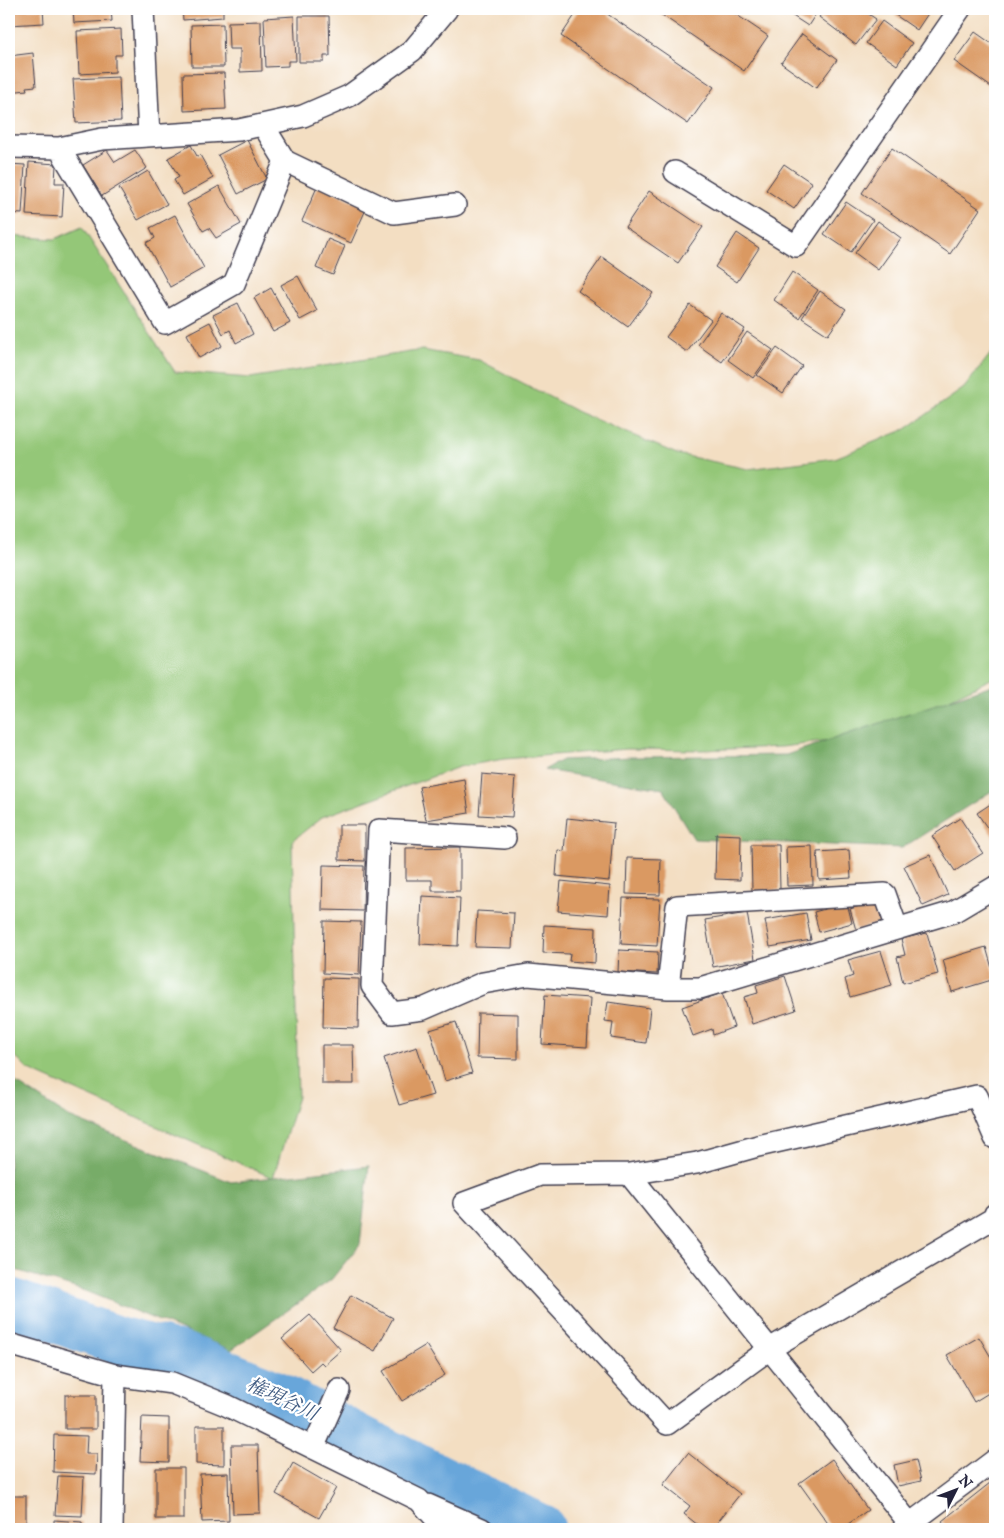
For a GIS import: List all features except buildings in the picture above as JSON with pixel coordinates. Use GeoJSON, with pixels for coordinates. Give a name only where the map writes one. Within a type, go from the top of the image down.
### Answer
{"type":"FeatureCollection","features":[{"type":"Feature","properties":{"kind":"street"},"geometry":{"type":"LineString","coordinates":[[143,9],[150,136]]}},
{"type":"Feature","properties":{"kind":"street"},"geometry":{"type":"LineString","coordinates":[[9,147],[59,148],[102,139],[240,130],[303,116],[348,96],[412,51],[447,9]]}},
{"type":"Feature","properties":{"kind":"street"},"geometry":{"type":"LineString","coordinates":[[675,172],[796,246],[960,9]]}},
{"type":"Feature","properties":{"kind":"street"},"geometry":{"type":"LineString","coordinates":[[263,125],[285,161],[394,213],[455,204]]}},
{"type":"Feature","properties":{"kind":"street"},"geometry":{"type":"LineString","coordinates":[[59,148],[165,323],[234,284],[285,161]]}},
{"type":"Feature","properties":{"kind":"street"},"geometry":{"type":"LineString","coordinates":[[505,838],[379,830],[372,986],[392,1013],[423,1009],[483,983],[528,975],[668,988],[700,988],[953,912],[995,887]]}},
{"type":"Feature","properties":{"kind":"street"},"geometry":{"type":"LineString","coordinates":[[668,988],[677,906],[885,894],[897,928]]}},
{"type":"Feature","properties":{"kind":"street"},"geometry":{"type":"LineString","coordinates":[[995,1138],[986,1094],[758,1146],[697,1163],[630,1174],[540,1175],[464,1203],[667,1424],[770,1348],[994,1218],[995,1214]]}},
{"type":"Feature","properties":{"kind":"street"},"geometry":{"type":"LineString","coordinates":[[630,1174],[770,1348],[906,1527],[995,1460]]}},
{"type":"Feature","properties":{"kind":"street"},"geometry":{"type":"LineString","coordinates":[[9,1344],[115,1375],[172,1383],[226,1405],[482,1529]]}},
{"type":"Feature","properties":{"kind":"street"},"geometry":{"type":"LineString","coordinates":[[112,1529],[115,1375]]}},
{"type":"Feature","properties":{"kind":"street"},"geometry":{"type":"LineString","coordinates":[[313,1448],[339,1390]]}},
{"type":"Feature","properties":{"kind":"street"},"geometry":{"type":"LineString","coordinates":[[419,1500],[445,1529]]}},
{"type":"Feature","properties":{"kind":"green space"},"geometry":{"type":"Polygon","coordinates":[[[82,227],[175,372],[250,378],[422,350],[479,360],[578,412],[677,454],[748,469],[835,458],[906,429],[964,388],[995,348],[995,677],[925,711],[853,738],[782,747],[701,750],[627,749],[504,759],[459,767],[322,817],[292,841],[298,1097],[273,1178],[27,1069],[9,1050],[9,236],[55,239],[82,227]]]}},
{"type":"Feature","properties":{"kind":"green space"},"geometry":{"type":"Polygon","coordinates":[[[995,684],[995,789],[902,848],[694,839],[663,789],[544,770],[562,760],[786,755],[995,684]]]}},
{"type":"Feature","properties":{"kind":"green space"},"geometry":{"type":"Polygon","coordinates":[[[9,1078],[69,1117],[231,1182],[369,1166],[360,1244],[331,1280],[231,1350],[85,1291],[9,1268],[9,1078]]]}},
{"type":"Feature","properties":{"kind":"waterway","name":"権現谷川"},"geometry":{"type":"LineString","coordinates":[[9,1302],[119,1341],[184,1357],[278,1396],[361,1440],[541,1529]]}}]}
